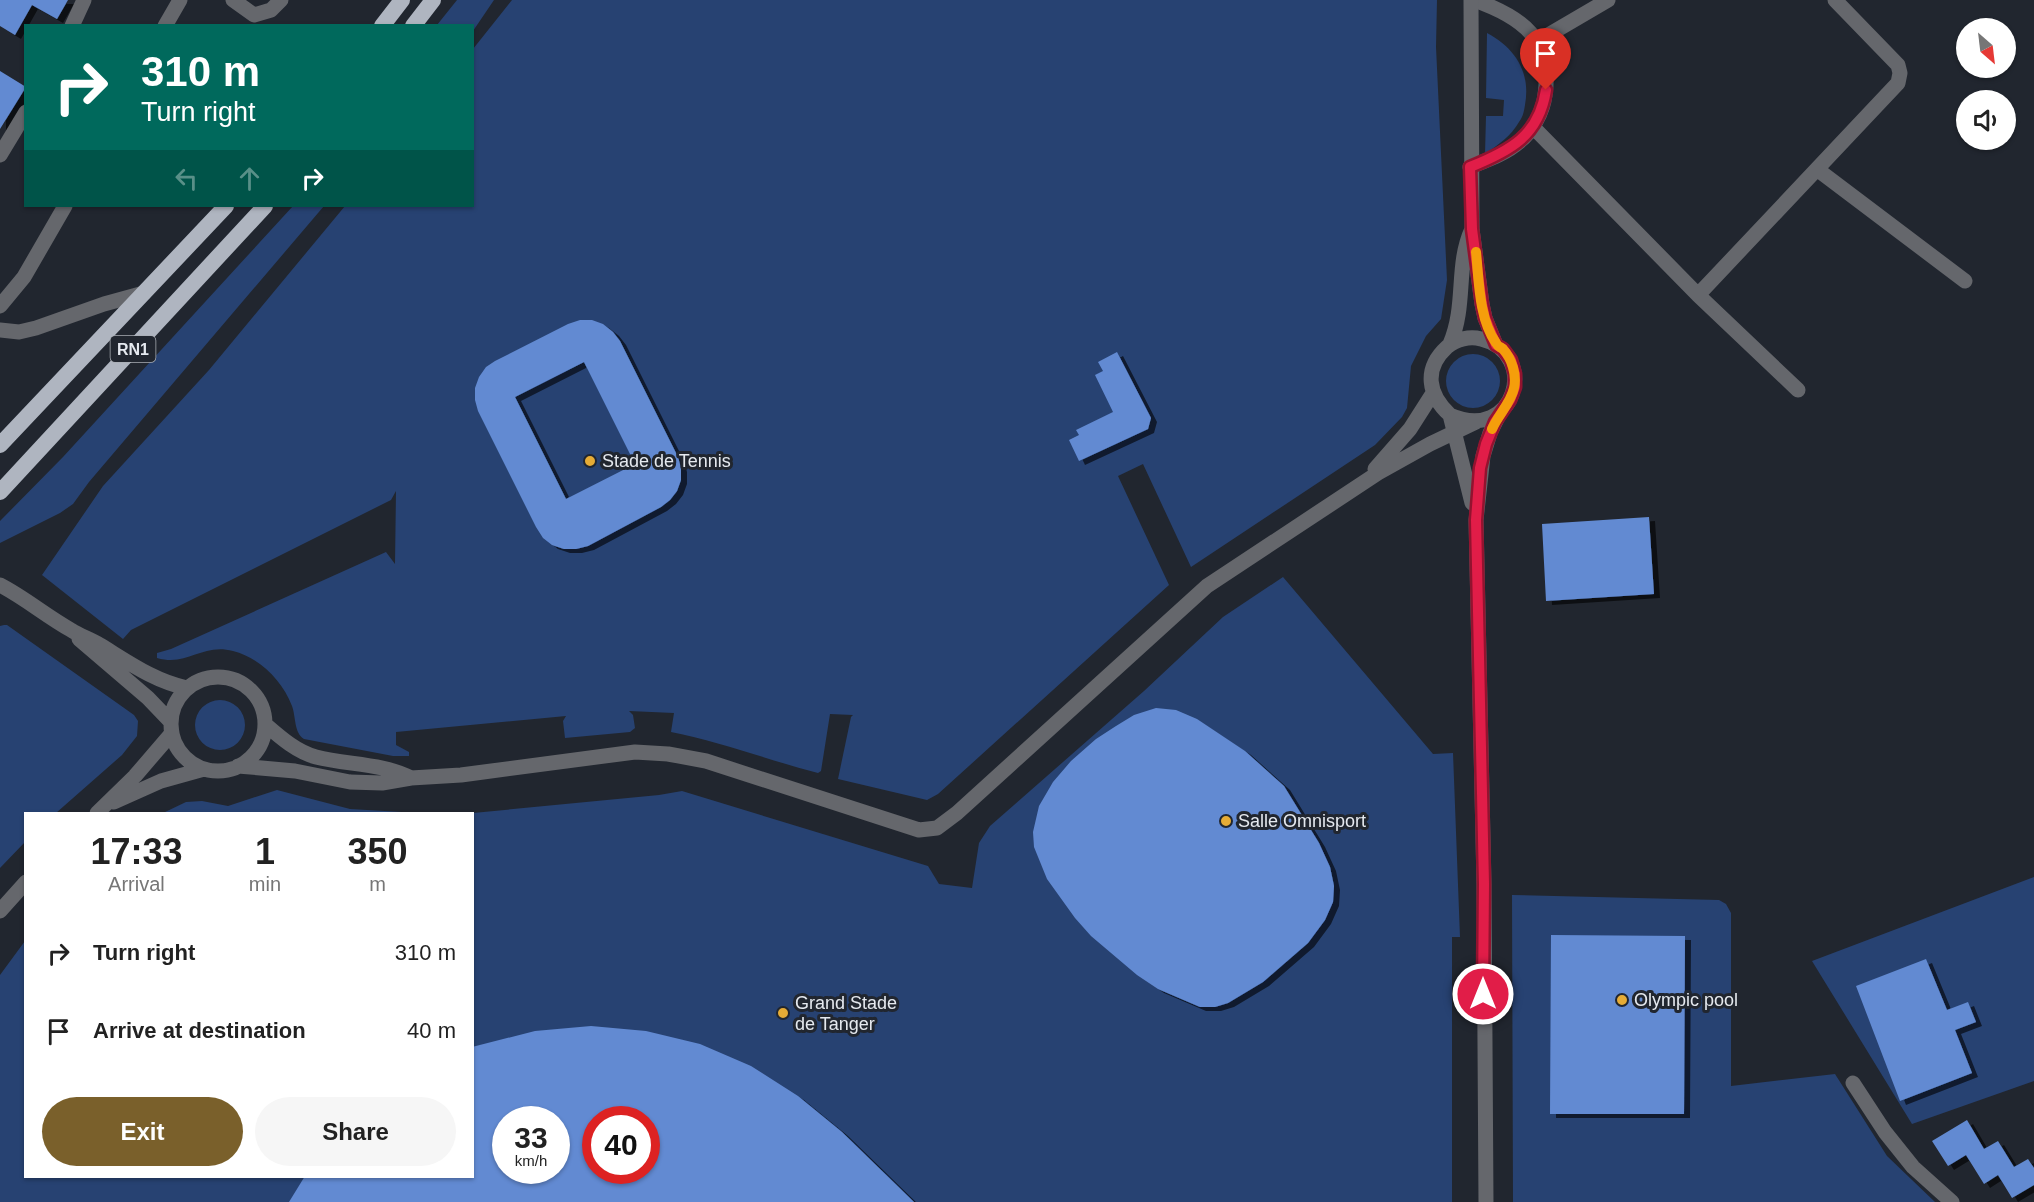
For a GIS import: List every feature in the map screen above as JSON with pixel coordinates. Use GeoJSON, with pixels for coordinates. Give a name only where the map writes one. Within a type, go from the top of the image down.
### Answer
{"type":"FeatureCollection","features":[{"type":"Feature","properties":{"kind":"highway"},"geometry":{"type":"LineString","coordinates":[[384,24],[402,0]]}},
{"type":"Feature","properties":{"kind":"highway"},"geometry":{"type":"LineString","coordinates":[[415,24],[433,0]]}},
{"type":"Feature","properties":{"kind":"highway","name":"RN1"},"geometry":{"type":"LineString","coordinates":[[0,445],[225,207]]}},
{"type":"Feature","properties":{"kind":"highway","name":"RN1"},"geometry":{"type":"LineString","coordinates":[[0,492],[265,207]]}},
{"type":"Feature","properties":{"kind":"street"},"geometry":{"type":"LineString","coordinates":[[73,24],[84,0]]}},
{"type":"Feature","properties":{"kind":"street"},"geometry":{"type":"LineString","coordinates":[[166,24],[180,0]]}},
{"type":"Feature","properties":{"kind":"street"},"geometry":{"type":"LineString","coordinates":[[233,0],[254,15],[271,10],[282,0]]}},
{"type":"Feature","properties":{"kind":"street"},"geometry":{"type":"LineString","coordinates":[[1470,167],[1498,156],[1520,142],[1533,127],[1544,102],[1548,77],[1545,59],[1538,41],[1501,9],[1473,0],[1470,167],[1472,229],[1482,304],[1496,345]]}},
{"type":"Feature","properties":{"kind":"street"},"geometry":{"type":"LineString","coordinates":[[1538,41],[1608,0]]}},
{"type":"Feature","properties":{"kind":"street"},"geometry":{"type":"LineString","coordinates":[[1698,295],[1898,83],[1900,74],[1898,65],[1835,0]]}},
{"type":"Feature","properties":{"kind":"street"},"geometry":{"type":"LineString","coordinates":[[0,155],[24,115]]}},
{"type":"Feature","properties":{"kind":"street"},"geometry":{"type":"LineString","coordinates":[[1533,127],[1698,295],[1798,390]]}},
{"type":"Feature","properties":{"kind":"street"},"geometry":{"type":"LineString","coordinates":[[1818,170],[1965,281]]}},
{"type":"Feature","properties":{"kind":"street"},"geometry":{"type":"LineString","coordinates":[[0,306],[24,277],[64,207]]}},
{"type":"Feature","properties":{"kind":"street"},"geometry":{"type":"LineString","coordinates":[[1450,344],[1458,327],[1462,300],[1463,256],[1472,229]]}},
{"type":"Feature","properties":{"kind":"street"},"geometry":{"type":"LineString","coordinates":[[0,330],[19,332],[36,328],[104,304],[144,293]]}},
{"type":"Feature","properties":{"kind":"street"},"geometry":{"type":"LineString","coordinates":[[1476,422],[1450,415],[1433,393],[1431,380],[1433,366],[1440,353],[1450,344],[1463,338],[1491,341],[1503,349],[1511,360],[1515,374],[1515,387],[1490,433],[1483,456],[1476,520],[1484,872],[1486,1202]]}},
{"type":"Feature","properties":{"kind":"street"},"geometry":{"type":"LineString","coordinates":[[1354,490],[1398,445],[1433,393]]}},
{"type":"Feature","properties":{"kind":"street"},"geometry":{"type":"LineString","coordinates":[[238,766],[289,770],[367,783],[461,775],[634,752],[668,754],[706,761],[919,830],[937,828],[957,813],[1196,596],[1223,576],[1404,458],[1455,431],[1490,418],[1501,411]]}},
{"type":"Feature","properties":{"kind":"street"},"geometry":{"type":"LineString","coordinates":[[1450,415],[1476,520]]}},
{"type":"Feature","properties":{"kind":"street"},"geometry":{"type":"LineString","coordinates":[[0,574],[20,595]]}},
{"type":"Feature","properties":{"kind":"street"},"geometry":{"type":"LineString","coordinates":[[0,585],[20,595],[71,631],[93,653],[148,698],[171,727],[180,751],[195,765],[204,769],[221,771],[238,766],[255,754],[266,725],[265,713],[260,702],[244,684],[233,679],[209,677],[197,681],[187,688],[176,703],[171,727],[135,776],[100,810]]}},
{"type":"Feature","properties":{"kind":"street"},"geometry":{"type":"LineString","coordinates":[[71,631],[93,640],[160,680],[187,688]]}},
{"type":"Feature","properties":{"kind":"street"},"geometry":{"type":"LineString","coordinates":[[266,725],[290,745],[315,757],[389,770],[411,778]]}},
{"type":"Feature","properties":{"kind":"street"},"geometry":{"type":"LineString","coordinates":[[100,810],[161,781],[204,769]]}},
{"type":"Feature","properties":{"kind":"street"},"geometry":{"type":"LineString","coordinates":[[0,911],[24,884]]}},
{"type":"Feature","properties":{"kind":"street"},"geometry":{"type":"LineString","coordinates":[[1853,1083],[1885,1132],[1913,1167],[1952,1202]]}},
{"type":"Feature","properties":{"kind":"shaded area"},"geometry":{"type":"Polygon","coordinates":[[[457,0],[494,0],[474,30],[474,24],[438,24],[457,0]]]}},
{"type":"Feature","properties":{"kind":"shaded area"},"geometry":{"type":"Polygon","coordinates":[[[512,0],[1437,0],[1436,47],[1447,280],[1441,319],[1426,336],[1411,366],[1407,408],[1402,417],[1375,445],[1191,567],[1143,464],[1118,476],[1169,585],[938,794],[927,800],[838,779],[853,715],[830,714],[821,771],[818,773],[671,732],[674,713],[629,711],[633,715],[635,728],[630,732],[565,738],[563,721],[566,716],[396,732],[396,745],[409,752],[409,756],[393,756],[304,739],[298,733],[288,696],[269,671],[252,659],[243,654],[222,649],[177,660],[157,658],[157,653],[171,649],[386,552],[395,564],[396,491],[391,500],[131,630],[123,639],[42,575],[103,486],[209,370],[344,207],[474,207],[474,48],[512,0]]]}},
{"type":"Feature","properties":{"kind":"shaded area"},"geometry":{"type":"Polygon","coordinates":[[[1487,33],[1506,46],[1519,62],[1526,82],[1526,93],[1523,114],[1516,127],[1504,140],[1485,154],[1486,116],[1503,116],[1504,100],[1486,98],[1487,33]]]}},
{"type":"Feature","properties":{"kind":"shaded area"},"geometry":{"type":"Polygon","coordinates":[[[292,207],[323,207],[89,482],[73,504],[60,513],[0,543],[0,521],[63,457],[292,207]]]}},
{"type":"Feature","properties":{"kind":"shaded area"},"geometry":{"type":"Polygon","coordinates":[[[1468,354],[1478,354],[1492,362],[1498,371],[1500,381],[1498,391],[1492,400],[1478,408],[1468,408],[1451,396],[1446,386],[1446,376],[1458,359],[1468,354]]]}},
{"type":"Feature","properties":{"kind":"shaded area","name":"Grand Stade de Tanger"},"geometry":{"type":"Polygon","coordinates":[[[1283,577],[1433,754],[1453,753],[1460,937],[1452,937],[1452,1202],[0,1202],[0,975],[24,942],[24,1178],[474,1178],[474,813],[682,791],[928,866],[939,884],[972,888],[979,843],[990,826],[1144,691],[1223,617],[1283,577]]]}},
{"type":"Feature","properties":{"kind":"shaded area"},"geometry":{"type":"Polygon","coordinates":[[[7,625],[134,715],[138,721],[137,736],[122,755],[57,812],[24,812],[24,843],[0,868],[0,626],[7,625]]]}},
{"type":"Feature","properties":{"kind":"shaded area"},"geometry":{"type":"Polygon","coordinates":[[[215,700],[225,700],[238,707],[245,720],[245,730],[238,743],[225,750],[215,750],[206,746],[199,739],[195,730],[195,720],[199,711],[206,704],[215,700]]]}},
{"type":"Feature","properties":{"kind":"shaded area"},"geometry":{"type":"Polygon","coordinates":[[[277,790],[350,809],[402,812],[165,812],[186,802],[202,801],[228,806],[277,790]]]}},
{"type":"Feature","properties":{"kind":"shaded area"},"geometry":{"type":"Polygon","coordinates":[[[2034,877],[2034,1081],[1912,1124],[1812,961],[2034,877]]]}},
{"type":"Feature","properties":{"kind":"shaded area","name":"Olympic pool"},"geometry":{"type":"Polygon","coordinates":[[[1512,895],[1719,900],[1726,904],[1731,913],[1731,1086],[1835,1074],[1887,1156],[1935,1202],[1513,1202],[1512,895]]]}},
{"type":"Feature","properties":{"kind":"building"},"geometry":{"type":"Polygon","coordinates":[[[0,0],[68,0],[57,19],[32,5],[15,35],[0,26],[0,0]]]}},
{"type":"Feature","properties":{"kind":"building"},"geometry":{"type":"Polygon","coordinates":[[[0,71],[24,86],[24,90],[0,129],[0,71]]]}},
{"type":"Feature","properties":{"kind":"building"},"geometry":{"type":"Polygon","coordinates":[[[580,320],[592,320],[603,324],[613,332],[620,341],[678,457],[681,468],[681,480],[677,491],[661,507],[588,546],[576,549],[564,549],[552,545],[543,538],[478,411],[475,400],[475,388],[486,367],[580,320]],[[584,362],[515,397],[566,499],[635,464],[584,362]]]}},
{"type":"Feature","properties":{"kind":"building"},"geometry":{"type":"Polygon","coordinates":[[[1117,352],[1151,418],[1148,429],[1079,461],[1069,440],[1079,435],[1076,430],[1113,412],[1095,375],[1103,371],[1098,362],[1117,352]]]}},
{"type":"Feature","properties":{"kind":"building"},"geometry":{"type":"Polygon","coordinates":[[[1649,517],[1654,594],[1546,601],[1542,524],[1649,517]]]}},
{"type":"Feature","properties":{"kind":"building"},"geometry":{"type":"Polygon","coordinates":[[[1156,708],[1176,710],[1197,719],[1245,751],[1284,786],[1319,843],[1330,867],[1334,886],[1333,902],[1325,920],[1308,943],[1263,982],[1228,1003],[1215,1007],[1200,1007],[1158,989],[1137,975],[1091,936],[1047,879],[1034,847],[1033,832],[1039,806],[1053,782],[1071,761],[1096,739],[1116,726],[1134,715],[1156,708]]]}},
{"type":"Feature","properties":{"kind":"building"},"geometry":{"type":"Polygon","coordinates":[[[1551,935],[1685,936],[1684,1114],[1550,1114],[1551,935]]]}},
{"type":"Feature","properties":{"kind":"building"},"geometry":{"type":"Polygon","coordinates":[[[1926,959],[1947,1010],[1968,1002],[1976,1022],[1955,1030],[1972,1073],[1900,1101],[1856,986],[1926,959]]]}},
{"type":"Feature","properties":{"kind":"building"},"geometry":{"type":"Polygon","coordinates":[[[591,1026],[646,1031],[700,1044],[751,1066],[798,1096],[842,1132],[914,1202],[289,1202],[304,1178],[474,1178],[474,1046],[535,1031],[591,1026]]]}},
{"type":"Feature","properties":{"kind":"building"},"geometry":{"type":"Polygon","coordinates":[[[1967,1120],[1984,1149],[1998,1141],[2014,1167],[2028,1159],[2034,1168],[2034,1185],[2012,1198],[1998,1175],[1984,1184],[1966,1155],[1948,1166],[1932,1141],[1967,1120]]]}},
{"type":"Feature","properties":{"kind":"slow traffic"},"geometry":{"type":"LineString","coordinates":[[1476,252],[1485,318],[1496,345],[1503,349],[1511,360],[1515,374],[1515,387],[1510,400],[1501,411],[1492,429]]}},
{"type":"Feature","properties":{"kind":"place","name":"Stade de Tennis"},"geometry":{"type":"Point","coordinates":[590,461]}},
{"type":"Feature","properties":{"kind":"place","name":"Salle Omnisport"},"geometry":{"type":"Point","coordinates":[1226,821]}},
{"type":"Feature","properties":{"kind":"place","name":"Olympic pool"},"geometry":{"type":"Point","coordinates":[1622,1000]}},
{"type":"Feature","properties":{"kind":"place","name":"Grand Stade de Tanger"},"geometry":{"type":"Point","coordinates":[783,1013]}},
{"type":"Feature","properties":{"kind":"route"},"geometry":{"type":"LineString","coordinates":[[1483,994],[1484,884],[1476,520],[1480,468],[1486,444],[1495,422],[1510,400],[1515,387],[1515,374],[1511,360],[1503,349],[1496,345],[1485,318],[1472,229],[1470,167],[1498,156],[1520,142],[1533,127],[1544,102],[1546,90]]}}]}
